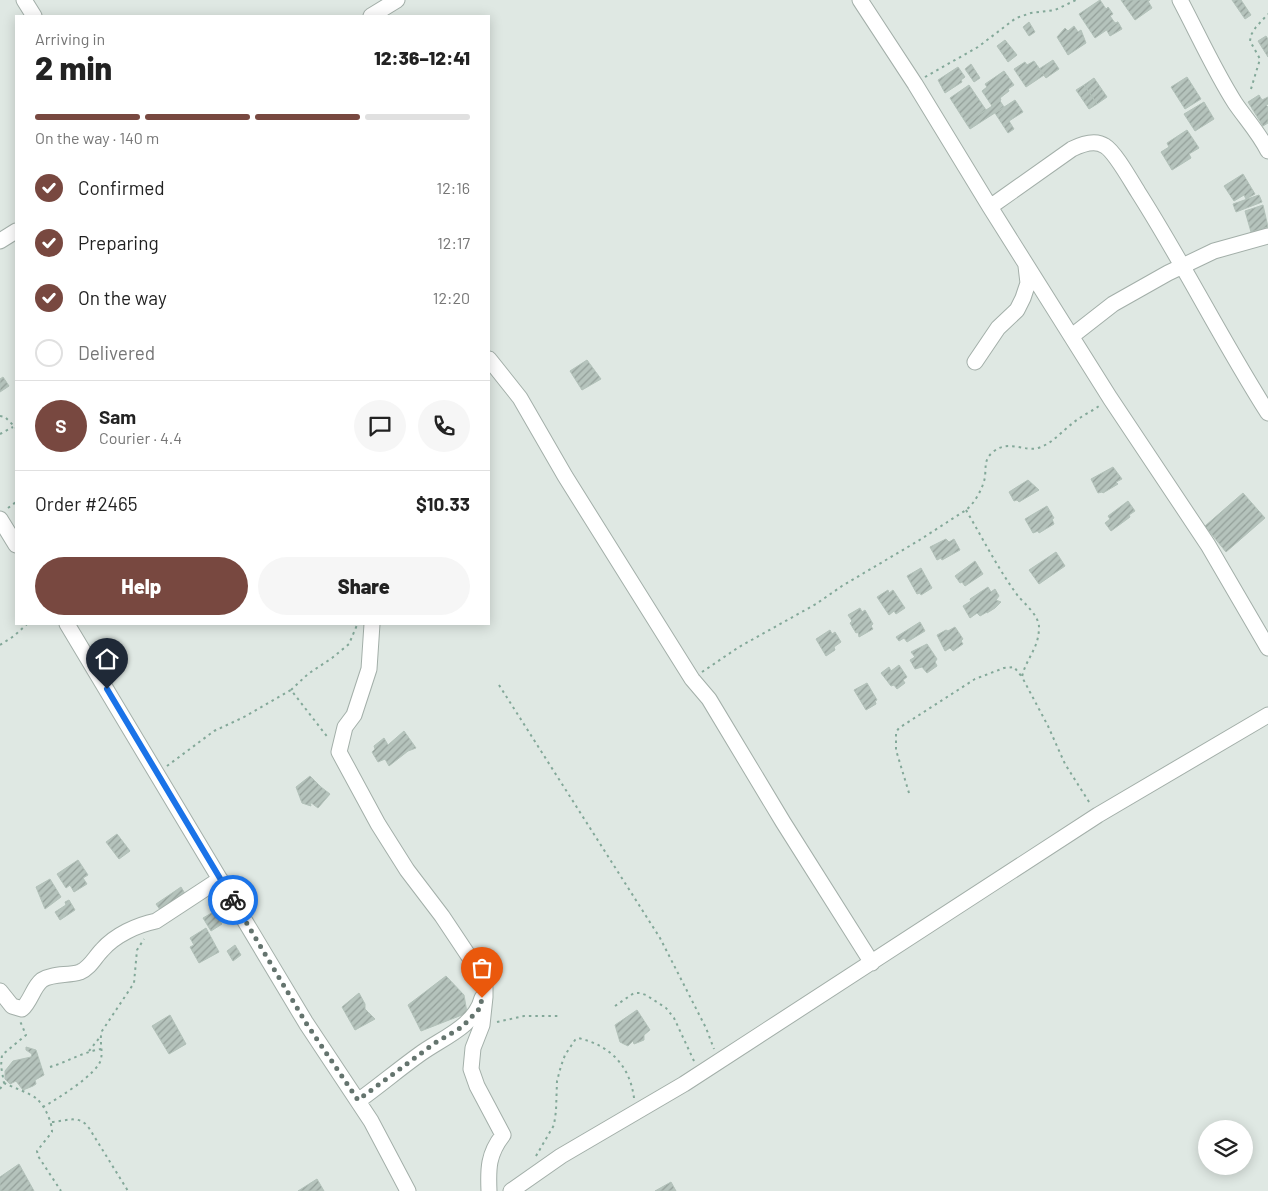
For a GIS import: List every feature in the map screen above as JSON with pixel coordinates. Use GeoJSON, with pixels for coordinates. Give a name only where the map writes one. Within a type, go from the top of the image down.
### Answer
{"type":"FeatureCollection","features":[{"type":"Feature","properties":{"kind":"street"},"geometry":{"type":"LineString","coordinates":[[24,0],[33,15]]}},
{"type":"Feature","properties":{"kind":"street"},"geometry":{"type":"LineString","coordinates":[[374,15],[397,0]]}},
{"type":"Feature","properties":{"kind":"street"},"geometry":{"type":"LineString","coordinates":[[860,0],[915,84],[1110,398],[1208,546],[1268,648]]}},
{"type":"Feature","properties":{"kind":"street"},"geometry":{"type":"LineString","coordinates":[[1180,0],[1199,39],[1236,103],[1252,124],[1268,151]]}},
{"type":"Feature","properties":{"kind":"street"},"geometry":{"type":"LineString","coordinates":[[990,207],[1072,149],[1084,144],[1097,143],[1105,146],[1115,157],[1149,209],[1268,413]]}},
{"type":"Feature","properties":{"kind":"street"},"geometry":{"type":"LineString","coordinates":[[0,241],[15,232]]}},
{"type":"Feature","properties":{"kind":"street"},"geometry":{"type":"LineString","coordinates":[[1072,336],[1113,304],[1182,266],[1214,251],[1268,236]]}},
{"type":"Feature","properties":{"kind":"street"},"geometry":{"type":"LineString","coordinates":[[975,362],[998,328],[1017,310],[1023,298],[1028,283],[1025,262]]}},
{"type":"Feature","properties":{"kind":"street"},"geometry":{"type":"LineString","coordinates":[[490,360],[520,398],[692,679],[709,699],[783,822],[872,963]]}},
{"type":"Feature","properties":{"kind":"street"},"geometry":{"type":"LineString","coordinates":[[0,519],[15,544]]}},
{"type":"Feature","properties":{"kind":"street"},"geometry":{"type":"LineString","coordinates":[[68,625],[306,1023],[358,1100],[408,1191]]}},
{"type":"Feature","properties":{"kind":"street"},"geometry":{"type":"LineString","coordinates":[[372,625],[369,669],[354,715],[345,727],[338,752],[389,842],[407,870],[456,936],[478,970],[485,988],[482,1026],[472,1048],[471,1069],[477,1086],[503,1135],[496,1144],[488,1164],[489,1191]]}},
{"type":"Feature","properties":{"kind":"street"},"geometry":{"type":"LineString","coordinates":[[511,1191],[561,1156],[684,1084],[1098,815],[1268,715]]}},
{"type":"Feature","properties":{"kind":"street"},"geometry":{"type":"LineString","coordinates":[[0,991],[12,1006],[22,1009],[42,981],[54,976],[81,971],[110,943],[138,926],[156,921],[220,879]]}},
{"type":"Feature","properties":{"kind":"street"},"geometry":{"type":"LineString","coordinates":[[358,1100],[435,1043],[462,1027],[480,1008],[485,988]]}},
{"type":"Feature","properties":{"kind":"street"},"geometry":{"type":"LineString","coordinates":[[462,1027],[472,1048]]}},
{"type":"Feature","properties":{"kind":"path"},"geometry":{"type":"LineString","coordinates":[[915,84],[978,47],[1016,18],[1031,12],[1055,10],[1076,0]]}},
{"type":"Feature","properties":{"kind":"path"},"geometry":{"type":"LineString","coordinates":[[1251,89],[1260,60],[1250,41],[1251,35],[1268,14]]}},
{"type":"Feature","properties":{"kind":"path"},"geometry":{"type":"LineString","coordinates":[[692,679],[739,647],[816,604],[966,510],[971,506],[982,487],[985,478],[985,462],[993,451],[1004,446],[1037,448],[1058,436],[1074,422],[1110,398]]}},
{"type":"Feature","properties":{"kind":"path"},"geometry":{"type":"LineString","coordinates":[[0,416],[5,417],[15,427],[0,434]]}},
{"type":"Feature","properties":{"kind":"path"},"geometry":{"type":"LineString","coordinates":[[966,510],[1008,582],[1036,618],[1039,625],[1036,648],[1024,667],[1022,677]]}},
{"type":"Feature","properties":{"kind":"path"},"geometry":{"type":"LineString","coordinates":[[0,645],[26,625]]}},
{"type":"Feature","properties":{"kind":"path"},"geometry":{"type":"LineString","coordinates":[[158,774],[214,731],[244,717],[291,690],[308,674],[349,644],[358,625]]}},
{"type":"Feature","properties":{"kind":"path"},"geometry":{"type":"LineString","coordinates":[[909,793],[896,750],[896,732],[899,728],[975,679],[1004,668],[1014,667],[1022,677],[1048,726],[1065,764],[1098,815]]}},
{"type":"Feature","properties":{"kind":"path"},"geometry":{"type":"LineString","coordinates":[[499,685],[660,938],[706,1028],[718,1061]]}},
{"type":"Feature","properties":{"kind":"path"},"geometry":{"type":"LineString","coordinates":[[291,690],[338,752]]}},
{"type":"Feature","properties":{"kind":"path"},"geometry":{"type":"LineString","coordinates":[[88,1052],[100,1037],[107,1023],[134,983],[137,950],[156,921]]}},
{"type":"Feature","properties":{"kind":"path"},"geometry":{"type":"LineString","coordinates":[[615,1006],[634,994],[640,993],[666,1008],[674,1018],[700,1072]]}},
{"type":"Feature","properties":{"kind":"path"},"geometry":{"type":"LineString","coordinates":[[0,1089],[4,1083],[1,1066],[2,1055],[26,1035],[20,1019],[22,1009]]}},
{"type":"Feature","properties":{"kind":"path"},"geometry":{"type":"LineString","coordinates":[[482,1026],[524,1016],[560,1016]]}},
{"type":"Feature","properties":{"kind":"path"},"geometry":{"type":"LineString","coordinates":[[43,1107],[73,1088],[96,1069],[101,1058],[100,1037]]}},
{"type":"Feature","properties":{"kind":"path"},"geometry":{"type":"LineString","coordinates":[[528,1179],[537,1155],[554,1125],[557,1081],[565,1055],[575,1040],[580,1038],[603,1047],[618,1059],[632,1084],[636,1112]]}},
{"type":"Feature","properties":{"kind":"path"},"geometry":{"type":"LineString","coordinates":[[50,1068],[88,1052],[101,1049]]}},
{"type":"Feature","properties":{"kind":"path"},"geometry":{"type":"LineString","coordinates":[[4,1083],[37,1099],[51,1122],[51,1135],[37,1151],[38,1156],[61,1191]]}},
{"type":"Feature","properties":{"kind":"path"},"geometry":{"type":"LineString","coordinates":[[51,1122],[82,1120],[89,1128],[128,1191]]}},
{"type":"Feature","properties":{"kind":"building"},"geometry":{"type":"Polygon","coordinates":[[[1100,0],[1106,9],[1108,7],[1113,14],[1110,16],[1115,23],[1118,22],[1095,38],[1079,14],[1100,0]]]}},
{"type":"Feature","properties":{"kind":"building"},"geometry":{"type":"Polygon","coordinates":[[[1121,0],[1150,0],[1148,1],[1152,8],[1135,20],[1121,0]]]}},
{"type":"Feature","properties":{"kind":"building"},"geometry":{"type":"Polygon","coordinates":[[[1232,0],[1241,0],[1251,15],[1245,19],[1232,0]]]}},
{"type":"Feature","properties":{"kind":"building"},"geometry":{"type":"Polygon","coordinates":[[[1029,22],[1035,32],[1029,36],[1023,27],[1029,22]]]}},
{"type":"Feature","properties":{"kind":"building"},"geometry":{"type":"Polygon","coordinates":[[[1118,22],[1122,29],[1110,36],[1106,29],[1118,22]]]}},
{"type":"Feature","properties":{"kind":"building"},"geometry":{"type":"Polygon","coordinates":[[[1074,26],[1078,32],[1081,30],[1086,43],[1068,55],[1057,37],[1065,28],[1068,31],[1074,26]]]}},
{"type":"Feature","properties":{"kind":"building"},"geometry":{"type":"Polygon","coordinates":[[[1266,36],[1268,39],[1268,57],[1258,41],[1266,36]]]}},
{"type":"Feature","properties":{"kind":"building"},"geometry":{"type":"Polygon","coordinates":[[[1005,40],[1017,55],[1008,62],[997,46],[1005,40]]]}},
{"type":"Feature","properties":{"kind":"building"},"geometry":{"type":"Polygon","coordinates":[[[1053,60],[1059,69],[1046,78],[1039,69],[1053,60]]]}},
{"type":"Feature","properties":{"kind":"building"},"geometry":{"type":"Polygon","coordinates":[[[1034,61],[1044,75],[1026,87],[1014,69],[1025,62],[1027,65],[1034,61]]]}},
{"type":"Feature","properties":{"kind":"building"},"geometry":{"type":"Polygon","coordinates":[[[971,64],[980,78],[974,82],[965,69],[971,64]]]}},
{"type":"Feature","properties":{"kind":"building"},"geometry":{"type":"Polygon","coordinates":[[[958,67],[965,77],[961,80],[962,82],[945,93],[938,80],[958,67]]]}},
{"type":"Feature","properties":{"kind":"building"},"geometry":{"type":"Polygon","coordinates":[[[1004,71],[1014,85],[1000,98],[1001,100],[992,106],[982,91],[987,87],[985,84],[1004,71]]]}},
{"type":"Feature","properties":{"kind":"building"},"geometry":{"type":"Polygon","coordinates":[[[1187,77],[1201,99],[1185,109],[1171,87],[1187,77]]]}},
{"type":"Feature","properties":{"kind":"building"},"geometry":{"type":"Polygon","coordinates":[[[1094,78],[1107,97],[1097,104],[1084,85],[1094,78]]]}},
{"type":"Feature","properties":{"kind":"building"},"geometry":{"type":"Polygon","coordinates":[[[969,85],[986,110],[966,123],[950,98],[969,85]]]}},
{"type":"Feature","properties":{"kind":"building"},"geometry":{"type":"Polygon","coordinates":[[[1084,85],[1097,104],[1089,109],[1076,90],[1084,85]]]}},
{"type":"Feature","properties":{"kind":"building"},"geometry":{"type":"Polygon","coordinates":[[[1259,95],[1262,100],[1268,97],[1268,104],[1266,105],[1268,107],[1268,123],[1263,126],[1248,102],[1259,95]]]}},
{"type":"Feature","properties":{"kind":"building"},"geometry":{"type":"Polygon","coordinates":[[[1015,100],[1023,112],[1009,121],[1014,129],[1008,133],[995,113],[1015,100]]]}},
{"type":"Feature","properties":{"kind":"building"},"geometry":{"type":"Polygon","coordinates":[[[1000,101],[1004,107],[970,129],[966,123],[1000,101]]]}},
{"type":"Feature","properties":{"kind":"building"},"geometry":{"type":"Polygon","coordinates":[[[1204,102],[1214,119],[1195,131],[1184,114],[1204,102]]]}},
{"type":"Feature","properties":{"kind":"building"},"geometry":{"type":"Polygon","coordinates":[[[1187,130],[1199,148],[1189,154],[1191,158],[1172,170],[1161,152],[1169,147],[1167,143],[1187,130]]]}},
{"type":"Feature","properties":{"kind":"building"},"geometry":{"type":"Polygon","coordinates":[[[1243,174],[1255,194],[1246,199],[1244,195],[1234,201],[1224,186],[1243,174]]]}},
{"type":"Feature","properties":{"kind":"building"},"geometry":{"type":"Polygon","coordinates":[[[1259,195],[1262,202],[1236,212],[1233,204],[1259,195]]]}},
{"type":"Feature","properties":{"kind":"building"},"geometry":{"type":"Polygon","coordinates":[[[1263,205],[1268,227],[1251,232],[1245,211],[1263,205]]]}},
{"type":"Feature","properties":{"kind":"building"},"geometry":{"type":"Polygon","coordinates":[[[587,360],[601,379],[582,390],[570,371],[587,360]]]}},
{"type":"Feature","properties":{"kind":"building"},"geometry":{"type":"Polygon","coordinates":[[[3,377],[9,386],[0,392],[0,379],[3,377]]]}},
{"type":"Feature","properties":{"kind":"building"},"geometry":{"type":"Polygon","coordinates":[[[1113,467],[1122,479],[1116,482],[1118,484],[1103,493],[1098,493],[1091,479],[1113,467]]]}},
{"type":"Feature","properties":{"kind":"building"},"geometry":{"type":"Polygon","coordinates":[[[1028,480],[1039,490],[1019,502],[1017,500],[1014,501],[1009,492],[1028,480]]]}},
{"type":"Feature","properties":{"kind":"building"},"geometry":{"type":"Polygon","coordinates":[[[1243,493],[1265,518],[1226,552],[1205,526],[1243,493]]]}},
{"type":"Feature","properties":{"kind":"building"},"geometry":{"type":"Polygon","coordinates":[[[1128,501],[1135,511],[1111,531],[1105,523],[1110,519],[1108,516],[1128,501]]]}},
{"type":"Feature","properties":{"kind":"building"},"geometry":{"type":"Polygon","coordinates":[[[1047,506],[1054,518],[1052,519],[1054,524],[1039,533],[1038,531],[1033,533],[1025,519],[1047,506]]]}},
{"type":"Feature","properties":{"kind":"building"},"geometry":{"type":"Polygon","coordinates":[[[946,539],[949,542],[954,539],[960,550],[942,560],[941,558],[937,560],[930,547],[946,539]]]}},
{"type":"Feature","properties":{"kind":"building"},"geometry":{"type":"Polygon","coordinates":[[[1056,552],[1065,566],[1039,584],[1029,570],[1056,552]]]}},
{"type":"Feature","properties":{"kind":"building"},"geometry":{"type":"Polygon","coordinates":[[[975,561],[983,574],[965,586],[955,576],[975,561]]]}},
{"type":"Feature","properties":{"kind":"building"},"geometry":{"type":"Polygon","coordinates":[[[921,568],[932,588],[921,595],[920,593],[917,594],[907,576],[921,568]]]}},
{"type":"Feature","properties":{"kind":"building"},"geometry":{"type":"Polygon","coordinates":[[[988,587],[991,592],[995,589],[999,596],[996,600],[1001,602],[987,613],[980,616],[977,613],[970,618],[963,606],[988,587]]]}},
{"type":"Feature","properties":{"kind":"building"},"geometry":{"type":"Polygon","coordinates":[[[888,590],[889,593],[893,590],[905,608],[896,614],[894,611],[889,615],[877,597],[888,590]]]}},
{"type":"Feature","properties":{"kind":"building"},"geometry":{"type":"Polygon","coordinates":[[[860,608],[862,612],[865,610],[873,624],[871,626],[873,629],[859,637],[858,632],[856,633],[850,623],[852,621],[848,615],[860,608]]]}},
{"type":"Feature","properties":{"kind":"building"},"geometry":{"type":"Polygon","coordinates":[[[920,622],[925,631],[907,642],[904,638],[899,641],[896,637],[920,622]]]}},
{"type":"Feature","properties":{"kind":"building"},"geometry":{"type":"Polygon","coordinates":[[[955,627],[963,639],[961,641],[963,644],[953,651],[950,648],[945,651],[937,635],[955,627]]]}},
{"type":"Feature","properties":{"kind":"building"},"geometry":{"type":"Polygon","coordinates":[[[830,630],[832,634],[835,632],[841,642],[834,647],[835,650],[826,656],[816,639],[830,630]]]}},
{"type":"Feature","properties":{"kind":"building"},"geometry":{"type":"Polygon","coordinates":[[[927,644],[937,659],[935,662],[937,666],[927,673],[922,667],[915,669],[910,660],[915,657],[911,652],[927,644]]]}},
{"type":"Feature","properties":{"kind":"building"},"geometry":{"type":"Polygon","coordinates":[[[899,665],[907,677],[903,680],[905,683],[897,689],[894,685],[891,686],[881,673],[889,667],[891,671],[899,665]]]}},
{"type":"Feature","properties":{"kind":"building"},"geometry":{"type":"Polygon","coordinates":[[[867,683],[877,700],[875,701],[876,704],[866,710],[854,690],[867,683]]]}},
{"type":"Feature","properties":{"kind":"building"},"geometry":{"type":"Polygon","coordinates":[[[404,731],[416,748],[408,751],[389,766],[385,759],[378,762],[372,752],[375,749],[374,746],[384,738],[388,745],[404,731]]]}},
{"type":"Feature","properties":{"kind":"building"},"geometry":{"type":"Polygon","coordinates":[[[310,776],[330,794],[318,808],[310,802],[311,806],[302,803],[296,787],[310,776]]]}},
{"type":"Feature","properties":{"kind":"building"},"geometry":{"type":"Polygon","coordinates":[[[117,834],[130,851],[119,859],[106,842],[117,834]]]}},
{"type":"Feature","properties":{"kind":"building"},"geometry":{"type":"Polygon","coordinates":[[[78,860],[88,875],[83,878],[87,884],[74,892],[70,885],[66,888],[57,874],[78,860]]]}},
{"type":"Feature","properties":{"kind":"building"},"geometry":{"type":"Polygon","coordinates":[[[50,879],[61,897],[45,909],[36,887],[50,879]]]}},
{"type":"Feature","properties":{"kind":"building"},"geometry":{"type":"Polygon","coordinates":[[[181,887],[187,897],[163,914],[156,904],[181,887]]]}},
{"type":"Feature","properties":{"kind":"building"},"geometry":{"type":"Polygon","coordinates":[[[69,900],[75,910],[60,920],[55,912],[66,905],[65,902],[69,900]]]}},
{"type":"Feature","properties":{"kind":"building"},"geometry":{"type":"Polygon","coordinates":[[[215,911],[221,917],[219,920],[222,924],[211,931],[203,918],[215,911]]]}},
{"type":"Feature","properties":{"kind":"building"},"geometry":{"type":"Polygon","coordinates":[[[206,928],[219,952],[199,963],[190,947],[194,945],[190,938],[206,928]]]}},
{"type":"Feature","properties":{"kind":"building"},"geometry":{"type":"Polygon","coordinates":[[[235,945],[241,955],[233,961],[227,951],[235,945]]]}},
{"type":"Feature","properties":{"kind":"building"},"geometry":{"type":"Polygon","coordinates":[[[446,976],[464,995],[467,1013],[421,1031],[408,1005],[446,976]]]}},
{"type":"Feature","properties":{"kind":"building"},"geometry":{"type":"Polygon","coordinates":[[[359,993],[365,1004],[365,1009],[375,1019],[355,1030],[342,1007],[359,993]]]}},
{"type":"Feature","properties":{"kind":"building"},"geometry":{"type":"Polygon","coordinates":[[[637,1010],[650,1030],[644,1035],[644,1040],[634,1044],[633,1041],[628,1046],[620,1042],[615,1025],[637,1010]]]}},
{"type":"Feature","properties":{"kind":"building"},"geometry":{"type":"Polygon","coordinates":[[[170,1015],[186,1044],[169,1054],[152,1026],[170,1015]]]}},
{"type":"Feature","properties":{"kind":"building"},"geometry":{"type":"Polygon","coordinates":[[[26,1047],[36,1050],[44,1075],[35,1080],[36,1084],[23,1090],[16,1081],[10,1084],[5,1079],[5,1071],[13,1061],[31,1057],[32,1054],[26,1050],[26,1047]]]}},
{"type":"Feature","properties":{"kind":"building"},"geometry":{"type":"Polygon","coordinates":[[[19,1164],[34,1191],[0,1191],[0,1177],[19,1164]]]}},
{"type":"Feature","properties":{"kind":"building"},"geometry":{"type":"Polygon","coordinates":[[[317,1179],[324,1191],[298,1191],[317,1179]]]}},
{"type":"Feature","properties":{"kind":"building"},"geometry":{"type":"Polygon","coordinates":[[[671,1182],[676,1191],[655,1191],[671,1182]]]}},
{"type":"Feature","properties":{"kind":"way so far"},"geometry":{"type":"LineString","coordinates":[[233,900],[306,1023],[358,1100],[392,1077],[435,1043],[462,1027],[480,1008],[482,998]]}},
{"type":"Feature","properties":{"kind":"route"},"geometry":{"type":"LineString","coordinates":[[107,689],[233,900]]}}]}
